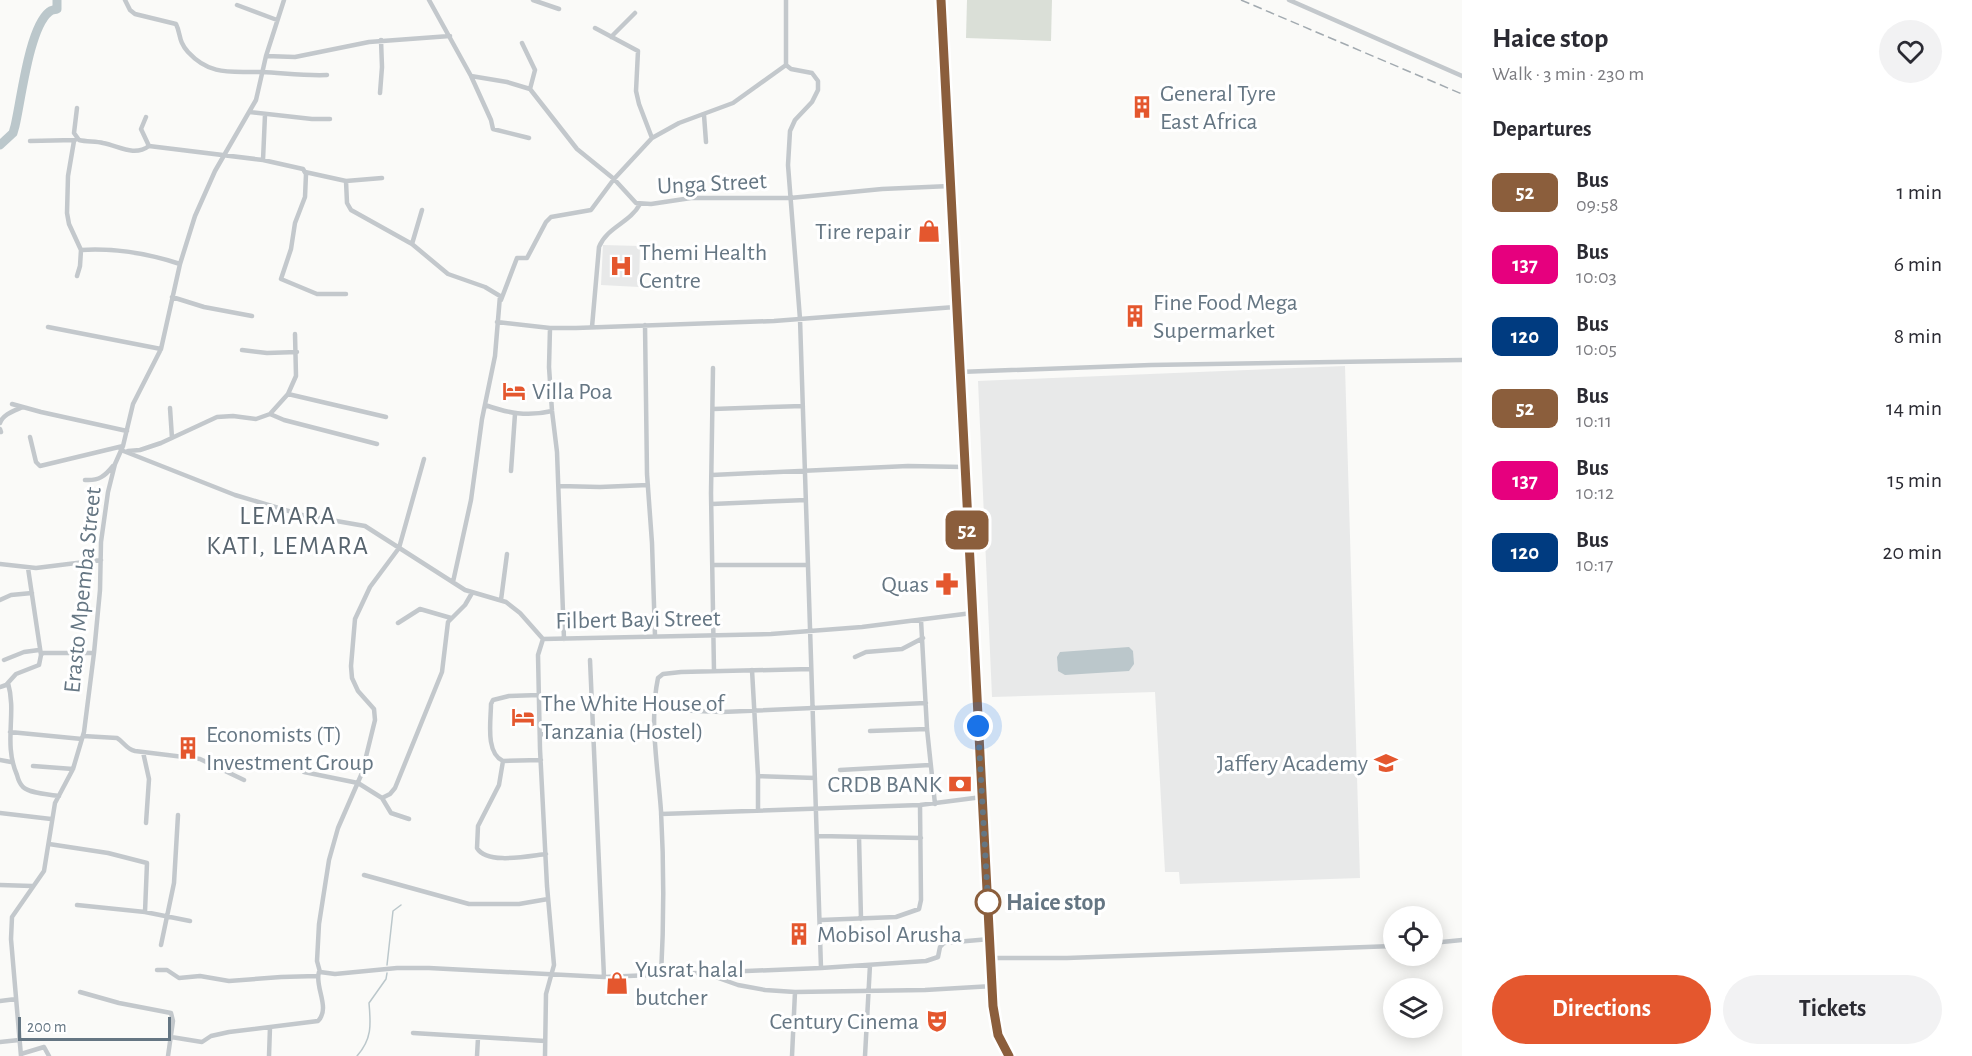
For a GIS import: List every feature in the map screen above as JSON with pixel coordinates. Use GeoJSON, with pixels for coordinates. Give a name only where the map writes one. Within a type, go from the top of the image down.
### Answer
{"type":"FeatureCollection","features":[{"type":"Feature","properties":{"kind":"street"},"geometry":{"type":"LineString","coordinates":[[125,0],[135,14],[176,24],[180,42],[189,53],[210,68],[236,73],[327,75]]}},
{"type":"Feature","properties":{"kind":"street","name":"Erasto Mpemba Street"},"geometry":{"type":"LineString","coordinates":[[21,1055],[11,939],[12,917],[44,871],[50,844],[51,819],[59,796],[73,769],[82,737],[94,653],[105,508],[115,464],[124,449],[136,398],[154,367],[161,349],[180,264],[203,196],[256,100],[266,56],[284,0]]}},
{"type":"Feature","properties":{"kind":"street"},"geometry":{"type":"LineString","coordinates":[[429,0],[471,76],[493,129],[529,138]]}},
{"type":"Feature","properties":{"kind":"street"},"geometry":{"type":"LineString","coordinates":[[533,0],[559,9]]}},
{"type":"Feature","properties":{"kind":"street"},"geometry":{"type":"LineString","coordinates":[[786,0],[786,65]]}},
{"type":"Feature","properties":{"kind":"street"},"geometry":{"type":"LineString","coordinates":[[941,0],[990,958],[995,1024],[1009,1056]]}},
{"type":"Feature","properties":{"kind":"street"},"geometry":{"type":"LineString","coordinates":[[1289,0],[1462,76]]}},
{"type":"Feature","properties":{"kind":"street"},"geometry":{"type":"LineString","coordinates":[[237,5],[277,20]]}},
{"type":"Feature","properties":{"kind":"street"},"geometry":{"type":"LineString","coordinates":[[611,37],[635,13]]}},
{"type":"Feature","properties":{"kind":"street"},"geometry":{"type":"LineString","coordinates":[[595,28],[638,51],[636,91],[652,138]]}},
{"type":"Feature","properties":{"kind":"street"},"geometry":{"type":"LineString","coordinates":[[266,56],[303,56],[381,40],[450,36]]}},
{"type":"Feature","properties":{"kind":"street"},"geometry":{"type":"LineString","coordinates":[[380,93],[381,40]]}},
{"type":"Feature","properties":{"kind":"street"},"geometry":{"type":"LineString","coordinates":[[471,76],[507,82],[530,89],[535,70],[522,43]]}},
{"type":"Feature","properties":{"kind":"street"},"geometry":{"type":"LineString","coordinates":[[453,582],[471,500],[485,405],[495,356],[500,302],[516,260],[527,258],[546,222],[557,215],[591,210],[595,207],[614,179],[652,138],[679,123],[733,103],[786,65]]}},
{"type":"Feature","properties":{"kind":"street"},"geometry":{"type":"LineString","coordinates":[[786,65],[791,69],[812,73],[819,86],[816,95],[795,120],[789,134],[790,198],[800,319],[821,968]]}},
{"type":"Feature","properties":{"kind":"street","name":"Unga Street"},"geometry":{"type":"LineString","coordinates":[[530,89],[577,149],[614,179],[633,201],[640,204],[691,198],[790,198],[882,189],[950,186]]}},
{"type":"Feature","properties":{"kind":"street"},"geometry":{"type":"LineString","coordinates":[[77,108],[74,133],[77,140],[68,176],[69,224],[81,250],[77,276]]}},
{"type":"Feature","properties":{"kind":"street"},"geometry":{"type":"LineString","coordinates":[[250,112],[330,119]]}},
{"type":"Feature","properties":{"kind":"street"},"geometry":{"type":"LineString","coordinates":[[263,160],[266,114]]}},
{"type":"Feature","properties":{"kind":"street"},"geometry":{"type":"LineString","coordinates":[[704,115],[706,142]]}},
{"type":"Feature","properties":{"kind":"street"},"geometry":{"type":"LineString","coordinates":[[146,117],[141,129],[149,146]]}},
{"type":"Feature","properties":{"kind":"street"},"geometry":{"type":"LineString","coordinates":[[30,141],[102,142],[135,151],[144,150],[149,146],[263,160],[297,167],[305,172],[346,182],[382,178]]}},
{"type":"Feature","properties":{"kind":"street"},"geometry":{"type":"LineString","coordinates":[[305,172],[305,197],[295,223],[291,249],[281,279],[317,294],[346,294]]}},
{"type":"Feature","properties":{"kind":"street"},"geometry":{"type":"LineString","coordinates":[[346,182],[348,207],[412,244],[448,274],[498,293],[500,302]]}},
{"type":"Feature","properties":{"kind":"street"},"geometry":{"type":"LineString","coordinates":[[592,327],[599,247],[603,238],[630,219],[640,204]]}},
{"type":"Feature","properties":{"kind":"street"},"geometry":{"type":"LineString","coordinates":[[412,244],[422,210]]}},
{"type":"Feature","properties":{"kind":"street"},"geometry":{"type":"LineString","coordinates":[[81,250],[105,249],[133,252],[180,264]]}},
{"type":"Feature","properties":{"kind":"street"},"geometry":{"type":"LineString","coordinates":[[172,297],[252,316]]}},
{"type":"Feature","properties":{"kind":"street"},"geometry":{"type":"LineString","coordinates":[[497,322],[550,328],[592,327],[800,319],[955,307]]}},
{"type":"Feature","properties":{"kind":"street"},"geometry":{"type":"LineString","coordinates":[[645,325],[648,485],[655,636]]}},
{"type":"Feature","properties":{"kind":"street"},"geometry":{"type":"LineString","coordinates":[[48,327],[161,349]]}},
{"type":"Feature","properties":{"kind":"street"},"geometry":{"type":"LineString","coordinates":[[550,328],[552,411],[559,486],[564,639]]}},
{"type":"Feature","properties":{"kind":"street"},"geometry":{"type":"LineString","coordinates":[[30,437],[36,462],[40,466],[124,449],[148,447],[217,417],[233,416],[256,419],[270,414],[288,394],[296,376],[295,334]]}},
{"type":"Feature","properties":{"kind":"street"},"geometry":{"type":"LineString","coordinates":[[242,350],[267,353],[297,352]]}},
{"type":"Feature","properties":{"kind":"street"},"geometry":{"type":"LineString","coordinates":[[959,372],[1462,360]]}},
{"type":"Feature","properties":{"kind":"street"},"geometry":{"type":"LineString","coordinates":[[713,368],[711,504],[714,671]]}},
{"type":"Feature","properties":{"kind":"street"},"geometry":{"type":"LineString","coordinates":[[288,394],[387,417]]}},
{"type":"Feature","properties":{"kind":"street"},"geometry":{"type":"LineString","coordinates":[[12,404],[127,431]]}},
{"type":"Feature","properties":{"kind":"street"},"geometry":{"type":"LineString","coordinates":[[485,405],[515,414],[540,414],[552,411]]}},
{"type":"Feature","properties":{"kind":"street"},"geometry":{"type":"LineString","coordinates":[[712,409],[803,406]]}},
{"type":"Feature","properties":{"kind":"street"},"geometry":{"type":"LineString","coordinates":[[0,423],[10,412],[23,407]]}},
{"type":"Feature","properties":{"kind":"street"},"geometry":{"type":"LineString","coordinates":[[170,408],[172,438]]}},
{"type":"Feature","properties":{"kind":"street"},"geometry":{"type":"LineString","coordinates":[[270,414],[377,444]]}},
{"type":"Feature","properties":{"kind":"street"},"geometry":{"type":"LineString","coordinates":[[511,471],[515,414]]}},
{"type":"Feature","properties":{"kind":"street"},"geometry":{"type":"LineString","coordinates":[[124,449],[235,495],[302,514],[365,526],[472,593],[501,600],[513,606],[543,639]]}},
{"type":"Feature","properties":{"kind":"street"},"geometry":{"type":"LineString","coordinates":[[171,1037],[201,1042],[211,1036],[229,1032],[320,1020],[322,1005],[317,961],[329,860],[338,828],[358,783],[376,716],[374,709],[358,691],[352,678],[354,627],[358,612],[370,587],[399,548],[424,459]]}},
{"type":"Feature","properties":{"kind":"street"},"geometry":{"type":"LineString","coordinates":[[85,480],[98,480],[105,476],[115,464]]}},
{"type":"Feature","properties":{"kind":"street"},"geometry":{"type":"LineString","coordinates":[[712,475],[908,466],[964,466]]}},
{"type":"Feature","properties":{"kind":"street"},"geometry":{"type":"LineString","coordinates":[[559,486],[648,485]]}},
{"type":"Feature","properties":{"kind":"street"},"geometry":{"type":"LineString","coordinates":[[711,504],[806,500]]}},
{"type":"Feature","properties":{"kind":"street"},"geometry":{"type":"LineString","coordinates":[[501,600],[507,554]]}},
{"type":"Feature","properties":{"kind":"street"},"geometry":{"type":"LineString","coordinates":[[0,564],[28,568],[101,560]]}},
{"type":"Feature","properties":{"kind":"street"},"geometry":{"type":"LineString","coordinates":[[713,565],[808,565]]}},
{"type":"Feature","properties":{"kind":"street"},"geometry":{"type":"LineString","coordinates":[[0,687],[8,683],[12,677],[39,665],[40,653],[28,568]]}},
{"type":"Feature","properties":{"kind":"street"},"geometry":{"type":"LineString","coordinates":[[0,600],[11,595],[32,593]]}},
{"type":"Feature","properties":{"kind":"street"},"geometry":{"type":"LineString","coordinates":[[382,798],[395,788],[442,672],[446,631],[451,618],[458,613],[472,593]]}},
{"type":"Feature","properties":{"kind":"street"},"geometry":{"type":"LineString","coordinates":[[398,623],[420,609],[451,618]]}},
{"type":"Feature","properties":{"kind":"street","name":"Filbert Bayi Street"},"geometry":{"type":"LineString","coordinates":[[545,1056],[546,994],[553,974],[554,944],[548,899],[541,760],[538,655],[543,639],[811,631],[972,613]]}},
{"type":"Feature","properties":{"kind":"street"},"geometry":{"type":"LineString","coordinates":[[921,620],[927,729],[935,804]]}},
{"type":"Feature","properties":{"kind":"street"},"geometry":{"type":"LineString","coordinates":[[855,657],[866,652],[902,649],[923,638]]}},
{"type":"Feature","properties":{"kind":"street"},"geometry":{"type":"LineString","coordinates":[[4,660],[19,653],[94,653]]}},
{"type":"Feature","properties":{"kind":"street"},"geometry":{"type":"LineString","coordinates":[[590,660],[604,977]]}},
{"type":"Feature","properties":{"kind":"street"},"geometry":{"type":"LineString","coordinates":[[661,976],[663,907],[661,814],[655,750],[657,678],[667,673],[811,669]]}},
{"type":"Feature","properties":{"kind":"street"},"geometry":{"type":"LineString","coordinates":[[752,670],[758,809]]}},
{"type":"Feature","properties":{"kind":"street"},"geometry":{"type":"LineString","coordinates":[[8,683],[11,694],[11,762],[24,788],[59,796]]}},
{"type":"Feature","properties":{"kind":"street"},"geometry":{"type":"LineString","coordinates":[[539,695],[509,696],[493,700],[491,704],[492,747],[496,757],[503,761],[541,760]]}},
{"type":"Feature","properties":{"kind":"street"},"geometry":{"type":"LineString","coordinates":[[672,710],[722,712],[926,704]]}},
{"type":"Feature","properties":{"kind":"street"},"geometry":{"type":"LineString","coordinates":[[870,731],[927,729]]}},
{"type":"Feature","properties":{"kind":"street"},"geometry":{"type":"LineString","coordinates":[[10,732],[117,738],[130,750],[200,759],[244,780]]}},
{"type":"Feature","properties":{"kind":"street"},"geometry":{"type":"LineString","coordinates":[[541,734],[593,735]]}},
{"type":"Feature","properties":{"kind":"street"},"geometry":{"type":"LineString","coordinates":[[143,752],[149,779],[146,823]]}},
{"type":"Feature","properties":{"kind":"street"},"geometry":{"type":"LineString","coordinates":[[0,760],[11,762]]}},
{"type":"Feature","properties":{"kind":"street"},"geometry":{"type":"LineString","coordinates":[[503,761],[499,785],[478,826],[477,848],[487,856],[497,858],[546,855]]}},
{"type":"Feature","properties":{"kind":"street"},"geometry":{"type":"LineString","coordinates":[[840,770],[930,765]]}},
{"type":"Feature","properties":{"kind":"street"},"geometry":{"type":"LineString","coordinates":[[33,766],[73,769]]}},
{"type":"Feature","properties":{"kind":"street"},"geometry":{"type":"LineString","coordinates":[[304,772],[358,783],[382,798],[391,813],[409,819]]}},
{"type":"Feature","properties":{"kind":"street"},"geometry":{"type":"LineString","coordinates":[[758,776],[815,778]]}},
{"type":"Feature","properties":{"kind":"street"},"geometry":{"type":"LineString","coordinates":[[661,814],[920,805],[982,797]]}},
{"type":"Feature","properties":{"kind":"street"},"geometry":{"type":"LineString","coordinates":[[820,920],[896,917],[921,907],[920,805]]}},
{"type":"Feature","properties":{"kind":"street"},"geometry":{"type":"LineString","coordinates":[[0,813],[51,819]]}},
{"type":"Feature","properties":{"kind":"street"},"geometry":{"type":"LineString","coordinates":[[161,945],[174,883],[178,815]]}},
{"type":"Feature","properties":{"kind":"street"},"geometry":{"type":"LineString","coordinates":[[818,836],[921,838]]}},
{"type":"Feature","properties":{"kind":"street"},"geometry":{"type":"LineString","coordinates":[[859,837],[861,919]]}},
{"type":"Feature","properties":{"kind":"street"},"geometry":{"type":"LineString","coordinates":[[50,844],[108,853],[147,863],[145,912]]}},
{"type":"Feature","properties":{"kind":"street"},"geometry":{"type":"LineString","coordinates":[[364,875],[469,904],[513,904],[548,899]]}},
{"type":"Feature","properties":{"kind":"street"},"geometry":{"type":"LineString","coordinates":[[0,885],[32,886]]}},
{"type":"Feature","properties":{"kind":"street"},"geometry":{"type":"LineString","coordinates":[[77,905],[145,912],[190,921]]}},
{"type":"Feature","properties":{"kind":"street"},"geometry":{"type":"LineString","coordinates":[[157,970],[167,970],[179,978],[200,975],[229,981],[397,968],[604,977],[661,976],[931,960],[938,957],[940,947],[944,943],[990,939]]}},
{"type":"Feature","properties":{"kind":"street"},"geometry":{"type":"LineString","coordinates":[[1443,942],[1462,940]]}},
{"type":"Feature","properties":{"kind":"street"},"geometry":{"type":"LineString","coordinates":[[990,958],[1067,958],[1383,946]]}},
{"type":"Feature","properties":{"kind":"street"},"geometry":{"type":"LineString","coordinates":[[865,1056],[870,965]]}},
{"type":"Feature","properties":{"kind":"street"},"geometry":{"type":"LineString","coordinates":[[706,973],[738,985],[795,992],[993,986]]}},
{"type":"Feature","properties":{"kind":"street"},"geometry":{"type":"LineString","coordinates":[[80,992],[119,1004],[171,1014],[173,1021],[168,1056]]}},
{"type":"Feature","properties":{"kind":"street"},"geometry":{"type":"LineString","coordinates":[[792,1056],[795,992]]}},
{"type":"Feature","properties":{"kind":"street"},"geometry":{"type":"LineString","coordinates":[[0,1001],[16,999]]}},
{"type":"Feature","properties":{"kind":"street"},"geometry":{"type":"LineString","coordinates":[[269,1056],[270,1026]]}},
{"type":"Feature","properties":{"kind":"street"},"geometry":{"type":"LineString","coordinates":[[413,1033],[545,1041]]}},
{"type":"Feature","properties":{"kind":"street"},"geometry":{"type":"LineString","coordinates":[[477,1056],[478,1038]]}},
{"type":"Feature","properties":{"kind":"street"},"geometry":{"type":"LineString","coordinates":[[0,1042],[19,1040]]}},
{"type":"Feature","properties":{"kind":"street"},"geometry":{"type":"LineString","coordinates":[[21,1055],[44,1047],[49,1056]]}},
{"type":"Feature","properties":{"kind":"shaded area"},"geometry":{"type":"Polygon","coordinates":[[[967,0],[1052,0],[1051,41],[966,38],[967,0]]]}},
{"type":"Feature","properties":{"kind":"shaded area","name":"Themi Health Centre"},"geometry":{"type":"Polygon","coordinates":[[[603,245],[640,246],[639,287],[601,285],[603,245]]]}},
{"type":"Feature","properties":{"kind":"shaded area"},"geometry":{"type":"Polygon","coordinates":[[[1345,366],[1360,878],[1180,884],[1179,872],[1165,872],[1155,692],[992,697],[978,381],[1345,366]]]}},
{"type":"Feature","properties":{"kind":"shaded area"},"geometry":{"type":"Polygon","coordinates":[[[1129,647],[1133,651],[1134,664],[1129,671],[1065,675],[1058,671],[1057,657],[1060,652],[1129,647]]]}},
{"type":"Feature","properties":{"kind":"waterway"},"geometry":{"type":"LineString","coordinates":[[0,145],[13,133],[36,33],[42,20],[49,12],[57,9],[57,0]]}},
{"type":"Feature","properties":{"kind":"waterway"},"geometry":{"type":"LineString","coordinates":[[387,965],[393,911],[401,905]]}},
{"type":"Feature","properties":{"kind":"waterway"},"geometry":{"type":"LineString","coordinates":[[357,1056],[368,1038],[369,1003],[386,979],[387,973]]}},
{"type":"Feature","properties":{"kind":"railway"},"geometry":{"type":"LineString","coordinates":[[1241,0],[1462,94]]}},
{"type":"Feature","properties":{"kind":"bus line","name":"52"},"geometry":{"type":"LineString","coordinates":[[941,0],[955,307],[993,1006],[998,1035],[1009,1056]]}},
{"type":"Feature","properties":{"kind":"place","name":"General Tyre East Africa"},"geometry":{"type":"Point","coordinates":[1142,107]}},
{"type":"Feature","properties":{"kind":"place","name":"Tire repair"},"geometry":{"type":"Point","coordinates":[929,231]}},
{"type":"Feature","properties":{"kind":"place","name":"Themi Health Centre"},"geometry":{"type":"Point","coordinates":[621,266]}},
{"type":"Feature","properties":{"kind":"place","name":"Fine Food Mega Supermarket"},"geometry":{"type":"Point","coordinates":[1135,316]}},
{"type":"Feature","properties":{"kind":"place","name":"Villa Poa"},"geometry":{"type":"Point","coordinates":[514,391]}},
{"type":"Feature","properties":{"kind":"place","name":"Quas"},"geometry":{"type":"Point","coordinates":[947,584]}},
{"type":"Feature","properties":{"kind":"place","name":"The White House of Tanzania (Hostel)"},"geometry":{"type":"Point","coordinates":[523,717]}},
{"type":"Feature","properties":{"kind":"place","name":"Economists (T) Investment Group"},"geometry":{"type":"Point","coordinates":[188,748]}},
{"type":"Feature","properties":{"kind":"place","name":"Jaffery Academy"},"geometry":{"type":"Point","coordinates":[1386,763]}},
{"type":"Feature","properties":{"kind":"place","name":"CRDB BANK"},"geometry":{"type":"Point","coordinates":[960,784]}},
{"type":"Feature","properties":{"kind":"place","name":"Haice stop"},"geometry":{"type":"Point","coordinates":[988,902]}},
{"type":"Feature","properties":{"kind":"place","name":"Mobisol Arusha"},"geometry":{"type":"Point","coordinates":[799,934]}},
{"type":"Feature","properties":{"kind":"place","name":"Yusrat halal butcher"},"geometry":{"type":"Point","coordinates":[617,983]}},
{"type":"Feature","properties":{"kind":"place","name":"Century Cinema"},"geometry":{"type":"Point","coordinates":[937,1021]}},
{"type":"Feature","properties":{"kind":"district","name":"LEMARA KATI, LEMARA"},"geometry":{"type":"Point","coordinates":[288,530]}},
{"type":"Feature","properties":{"kind":"route"},"geometry":{"type":"LineString","coordinates":[[978,726],[988,902]]}}]}
